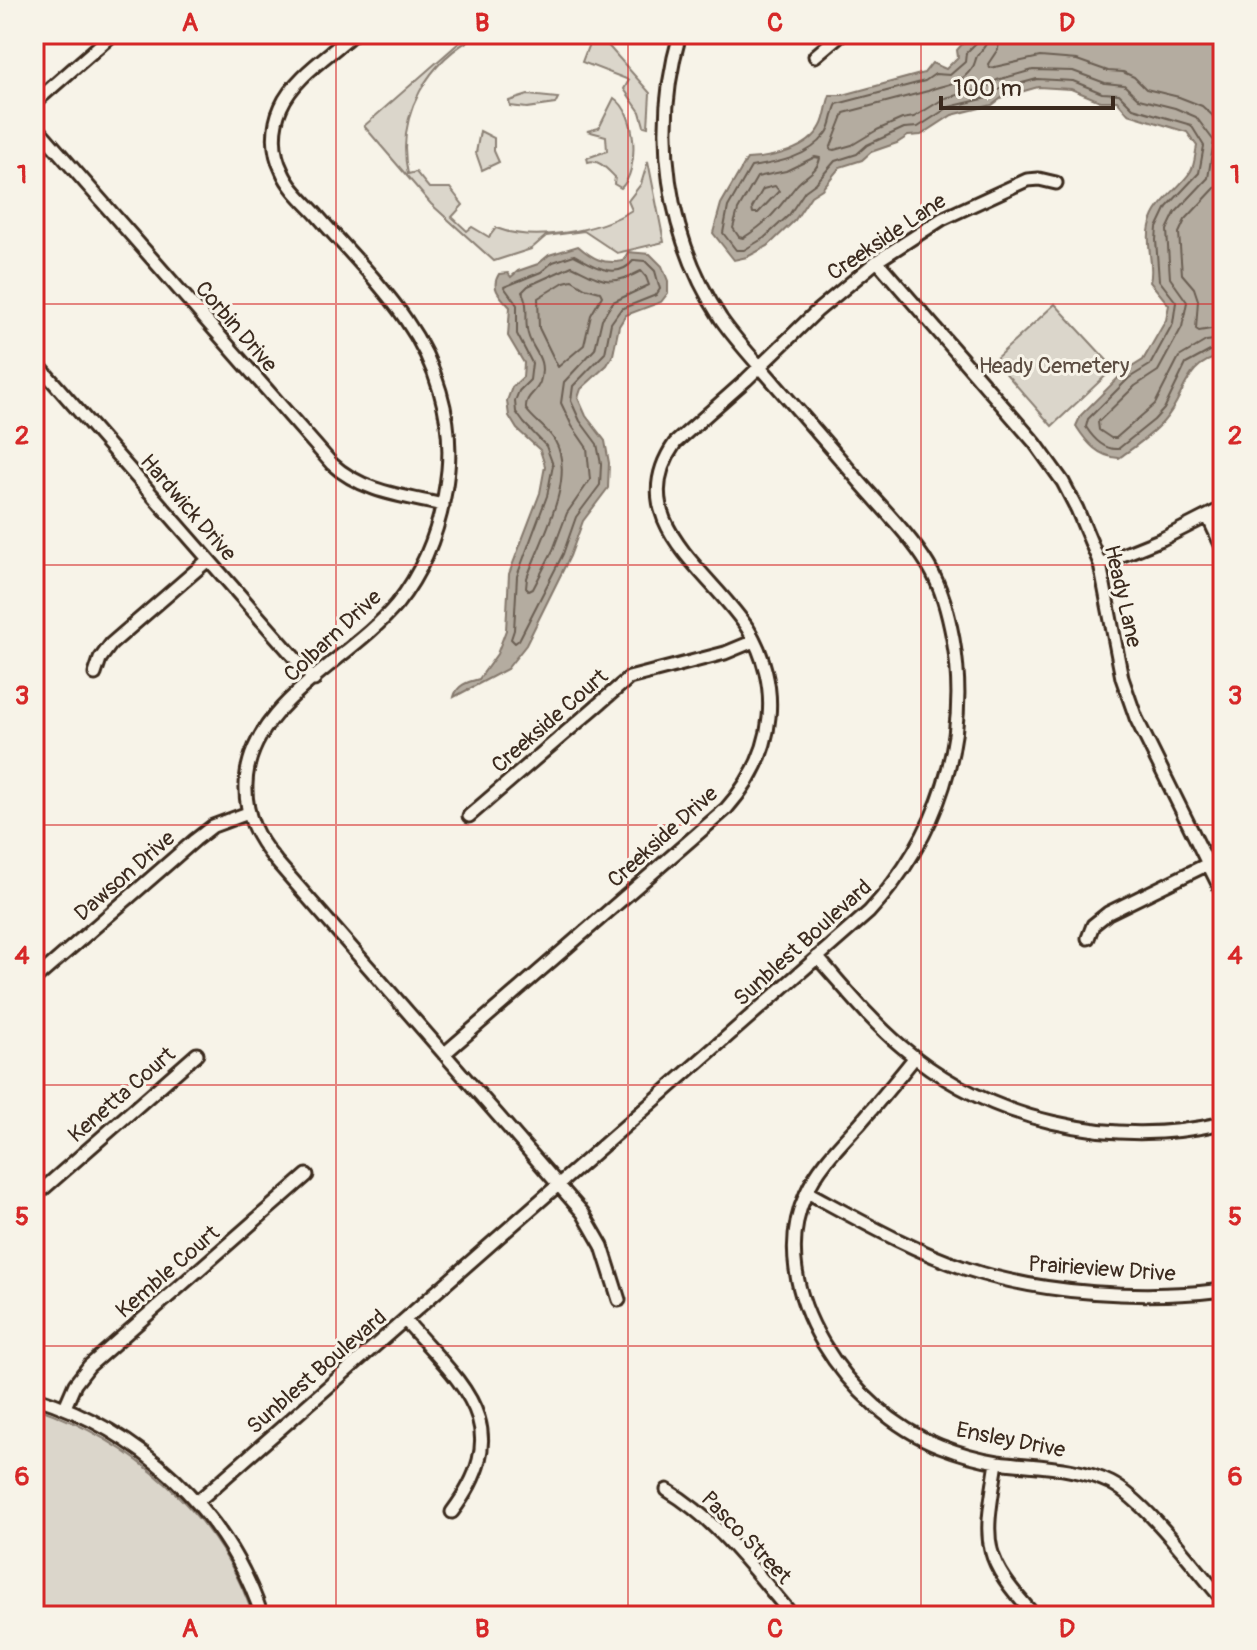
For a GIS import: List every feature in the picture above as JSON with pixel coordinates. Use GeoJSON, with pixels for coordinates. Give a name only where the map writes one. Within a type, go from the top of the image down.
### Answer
{"type":"FeatureCollection","features":[{"type":"Feature","properties":{"kind":"street"},"geometry":{"type":"LineString","coordinates":[[34,103],[113,34]]}},
{"type":"Feature","properties":{"kind":"street","name":"Colbarn Drive"},"geometry":{"type":"LineString","coordinates":[[353,34],[288,93],[275,129],[276,155],[288,182],[400,311],[425,353],[439,388],[446,426],[448,466],[443,505],[425,559],[397,603],[368,633],[274,715],[254,744],[246,770],[248,813],[267,850],[583,1213],[598,1237],[619,1300]]}},
{"type":"Feature","properties":{"kind":"street","name":"Sunblest Boulevard"},"geometry":{"type":"LineString","coordinates":[[197,1502],[869,912],[908,864],[929,827],[943,792],[955,738],[957,668],[945,602],[926,562],[731,332],[690,259],[675,214],[667,154],[666,114],[671,69],[680,34]]}},
{"type":"Feature","properties":{"kind":"street"},"geometry":{"type":"LineString","coordinates":[[815,56],[841,34]]}},
{"type":"Feature","properties":{"kind":"street","name":"Corbin Drive"},"geometry":{"type":"LineString","coordinates":[[34,124],[332,464],[348,477],[370,488],[443,505]]}},
{"type":"Feature","properties":{"kind":"street","name":"Creekside Lane"},"geometry":{"type":"LineString","coordinates":[[760,367],[817,311],[877,261],[942,219],[1027,180],[1056,183]]}},
{"type":"Feature","properties":{"kind":"street","name":"Heady Lane"},"geometry":{"type":"LineString","coordinates":[[877,261],[1045,455],[1072,498],[1100,564],[1115,648],[1136,718],[1223,894]]}},
{"type":"Feature","properties":{"kind":"street","name":"Hardwick Drive"},"geometry":{"type":"LineString","coordinates":[[34,360],[314,680]]}},
{"type":"Feature","properties":{"kind":"street","name":"Creekside Drive"},"geometry":{"type":"LineString","coordinates":[[444,1054],[726,809],[758,762],[768,725],[770,701],[767,677],[754,641],[741,619],[670,533],[661,515],[658,487],[666,457],[675,443],[760,367]]}},
{"type":"Feature","properties":{"kind":"street"},"geometry":{"type":"LineString","coordinates":[[1100,564],[1223,508]]}},
{"type":"Feature","properties":{"kind":"street"},"geometry":{"type":"LineString","coordinates":[[1208,517],[1223,549]]}},
{"type":"Feature","properties":{"kind":"street"},"geometry":{"type":"LineString","coordinates":[[95,674],[100,659],[111,644],[208,560]]}},
{"type":"Feature","properties":{"kind":"street","name":"Creekside Court"},"geometry":{"type":"LineString","coordinates":[[469,816],[629,678],[725,653],[754,641]]}},
{"type":"Feature","properties":{"kind":"street","name":"Dawson Drive"},"geometry":{"type":"LineString","coordinates":[[34,980],[195,840],[213,826],[248,813]]}},
{"type":"Feature","properties":{"kind":"street"},"geometry":{"type":"LineString","coordinates":[[1088,938],[1093,925],[1108,913],[1208,864]]}},
{"type":"Feature","properties":{"kind":"street"},"geometry":{"type":"LineString","coordinates":[[817,957],[879,1025],[915,1057],[954,1084],[982,1098],[1054,1123],[1094,1130],[1131,1133],[1174,1131],[1223,1123]]}},
{"type":"Feature","properties":{"kind":"street","name":"Kenetta Court"},"geometry":{"type":"LineString","coordinates":[[34,1197],[197,1054]]}},
{"type":"Feature","properties":{"kind":"street","name":"Ensley Drive"},"geometry":{"type":"LineString","coordinates":[[915,1057],[828,1159],[807,1192],[795,1227],[796,1269],[806,1307],[828,1352],[857,1389],[898,1423],[940,1446],[997,1462],[1072,1471],[1117,1486],[1138,1503],[1223,1600]]}},
{"type":"Feature","properties":{"kind":"street","name":"Kemble Court"},"geometry":{"type":"LineString","coordinates":[[65,1407],[75,1384],[89,1366],[307,1175]]}},
{"type":"Feature","properties":{"kind":"street","name":"Prairieview Drive"},"geometry":{"type":"LineString","coordinates":[[807,1192],[924,1252],[965,1268],[1023,1284],[1094,1292],[1185,1294],[1223,1290]]}},
{"type":"Feature","properties":{"kind":"street"},"geometry":{"type":"LineString","coordinates":[[405,1320],[468,1392],[482,1432],[477,1472],[452,1512]]}},
{"type":"Feature","properties":{"kind":"street"},"geometry":{"type":"LineString","coordinates":[[34,1397],[65,1407],[136,1447],[176,1480],[230,1546],[262,1616]]}},
{"type":"Feature","properties":{"kind":"street"},"geometry":{"type":"LineString","coordinates":[[997,1462],[990,1514],[991,1555],[1001,1577],[1035,1616]]}},
{"type":"Feature","properties":{"kind":"street","name":"Pasco Street"},"geometry":{"type":"LineString","coordinates":[[667,1490],[691,1505],[716,1527],[793,1616]]}},
{"type":"Feature","properties":{"kind":"green space"},"geometry":{"type":"Polygon","coordinates":[[[469,34],[481,34],[445,58],[431,74],[411,111],[405,152],[408,174],[416,172],[429,188],[450,188],[463,205],[452,217],[467,231],[472,227],[489,237],[496,228],[547,234],[602,224],[632,210],[628,201],[641,184],[648,161],[664,242],[617,253],[584,231],[546,236],[531,249],[494,261],[431,204],[364,126],[469,34]]]}},
{"type":"Feature","properties":{"kind":"green space"},"geometry":{"type":"Polygon","coordinates":[[[577,34],[598,34],[650,93],[648,127],[644,126],[640,112],[624,89],[629,80],[582,62],[590,41],[577,34]]]}},
{"type":"Feature","properties":{"kind":"green space"},"geometry":{"type":"Polygon","coordinates":[[[528,95],[558,98],[555,104],[527,108],[510,106],[509,101],[528,95]]]}},
{"type":"Feature","properties":{"kind":"green space"},"geometry":{"type":"Polygon","coordinates":[[[614,98],[627,116],[633,142],[631,168],[621,188],[614,184],[615,177],[606,168],[599,163],[588,162],[587,158],[607,151],[606,136],[587,131],[599,128],[614,98]]]}},
{"type":"Feature","properties":{"kind":"green space"},"geometry":{"type":"Polygon","coordinates":[[[480,131],[494,138],[494,151],[499,162],[482,170],[476,153],[480,131]]]}},
{"type":"Feature","properties":{"kind":"green space","name":"Heady Cemetery"},"geometry":{"type":"Polygon","coordinates":[[[1055,304],[1114,368],[1052,426],[994,360],[1055,304]]]}},
{"type":"Feature","properties":{"kind":"green space"},"geometry":{"type":"Polygon","coordinates":[[[34,1407],[105,1439],[168,1486],[219,1545],[238,1579],[253,1616],[34,1616],[34,1407]]]}},
{"type":"Feature","properties":{"kind":"water"},"geometry":{"type":"Polygon","coordinates":[[[971,34],[1223,34],[1223,356],[1210,360],[1192,373],[1163,422],[1119,458],[1105,455],[1094,448],[1076,426],[1081,415],[1124,372],[1143,360],[1166,320],[1169,305],[1150,282],[1149,233],[1157,210],[1192,168],[1197,146],[1187,132],[1128,114],[1117,101],[1100,101],[1071,89],[1038,87],[1003,97],[992,105],[952,115],[921,135],[908,136],[871,152],[862,160],[840,167],[822,189],[811,196],[795,220],[768,246],[747,257],[734,260],[713,233],[721,204],[747,159],[778,154],[808,141],[821,126],[830,95],[843,95],[924,73],[932,63],[946,69],[958,57],[957,50],[971,34]]]}},
{"type":"Feature","properties":{"kind":"water"},"geometry":{"type":"Polygon","coordinates":[[[578,246],[593,257],[610,262],[623,261],[628,252],[650,254],[662,266],[668,281],[668,293],[661,302],[626,315],[619,326],[613,355],[607,365],[581,389],[578,398],[586,416],[605,441],[609,463],[608,488],[583,521],[570,556],[526,645],[507,669],[454,697],[460,687],[479,679],[497,654],[506,630],[509,574],[540,493],[545,466],[540,450],[517,429],[509,416],[507,401],[512,387],[523,377],[524,363],[508,336],[510,307],[497,292],[496,279],[499,274],[508,273],[511,277],[549,255],[578,246]]]}}]}
